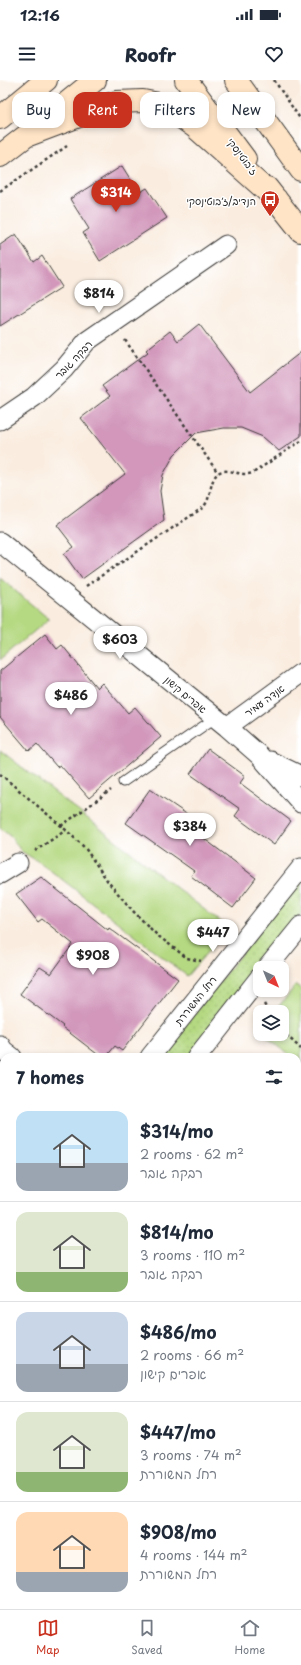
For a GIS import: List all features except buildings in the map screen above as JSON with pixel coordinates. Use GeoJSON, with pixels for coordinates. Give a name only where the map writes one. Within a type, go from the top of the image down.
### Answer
{"type":"FeatureCollection","features":[{"type":"Feature","properties":{"kind":"main road"},"geometry":{"type":"LineString","coordinates":[[0,118],[46,80]]}},
{"type":"Feature","properties":{"kind":"main road"},"geometry":{"type":"LineString","coordinates":[[0,156],[95,80]]}},
{"type":"Feature","properties":{"kind":"main road","name":"ז'בוטינסקי"},"geometry":{"type":"LineString","coordinates":[[186,80],[301,231]]}},
{"type":"Feature","properties":{"kind":"main road"},"geometry":{"type":"LineString","coordinates":[[236,80],[301,170]]}},
{"type":"Feature","properties":{"kind":"main road"},"geometry":{"type":"LineString","coordinates":[[255,80],[301,167]]}},
{"type":"Feature","properties":{"kind":"main road"},"geometry":{"type":"LineString","coordinates":[[26,136],[116,102],[143,101],[164,105],[195,127],[276,199]]}},
{"type":"Feature","properties":{"kind":"street","name":"רבקה גובר"},"geometry":{"type":"LineString","coordinates":[[0,420],[34,397],[64,369],[87,341],[226,245]]}},
{"type":"Feature","properties":{"kind":"street","name":"אפרים קישון"},"geometry":{"type":"LineString","coordinates":[[0,542],[221,723],[259,756],[301,803]]}},
{"type":"Feature","properties":{"kind":"street","name":"אנדה עמיר"},"geometry":{"type":"LineString","coordinates":[[221,723],[301,673]]}},
{"type":"Feature","properties":{"kind":"street","name":"אפרים קישון"},"geometry":{"type":"LineString","coordinates":[[259,756],[301,776]]}},
{"type":"Feature","properties":{"kind":"street"},"geometry":{"type":"LineString","coordinates":[[0,874],[18,863]]}},
{"type":"Feature","properties":{"kind":"street","name":"רחל המשוררת"},"geometry":{"type":"LineString","coordinates":[[153,1053],[301,868]]}},
{"type":"Feature","properties":{"kind":"street"},"geometry":{"type":"LineString","coordinates":[[273,961],[301,926]]}},
{"type":"Feature","properties":{"kind":"street"},"geometry":{"type":"LineString","coordinates":[[200,1053],[253,986]]}},
{"type":"Feature","properties":{"kind":"street"},"geometry":{"type":"LineString","coordinates":[[0,1045],[7,1053]]}},
{"type":"Feature","properties":{"kind":"lane"},"geometry":{"type":"LineString","coordinates":[[123,782],[221,723]]}},
{"type":"Feature","properties":{"kind":"path"},"geometry":{"type":"LineString","coordinates":[[274,80],[290,106],[301,120]]}},
{"type":"Feature","properties":{"kind":"path"},"geometry":{"type":"LineString","coordinates":[[0,191],[71,144]]}},
{"type":"Feature","properties":{"kind":"path"},"geometry":{"type":"LineString","coordinates":[[113,324],[218,473]]}},
{"type":"Feature","properties":{"kind":"path"},"geometry":{"type":"LineString","coordinates":[[69,598],[204,507],[208,500],[213,478],[218,473],[226,471],[246,475],[253,474],[301,441]]}},
{"type":"Feature","properties":{"kind":"path"},"geometry":{"type":"LineString","coordinates":[[0,774],[85,848],[109,883],[133,911],[157,935],[188,958],[222,966]]}},
{"type":"Feature","properties":{"kind":"path"},"geometry":{"type":"LineString","coordinates":[[61,826],[123,782]]}},
{"type":"Feature","properties":{"kind":"path"},"geometry":{"type":"LineString","coordinates":[[18,863],[66,830]]}},
{"type":"Feature","properties":{"kind":"path"},"geometry":{"type":"LineString","coordinates":[[289,1038],[301,1049]]}},
{"type":"Feature","properties":{"kind":"green space"},"geometry":{"type":"Polygon","coordinates":[[[0,578],[49,619],[0,660],[0,578]]]}},
{"type":"Feature","properties":{"kind":"green space"},"geometry":{"type":"Polygon","coordinates":[[[0,750],[228,928],[187,976],[42,864],[21,851],[11,837],[0,828],[0,750]]]}},
{"type":"Feature","properties":{"kind":"green space"},"geometry":{"type":"Polygon","coordinates":[[[301,878],[301,914],[264,961],[253,961],[253,975],[191,1053],[163,1053],[301,878]]]}},
{"type":"Feature","properties":{"kind":"green space"},"geometry":{"type":"Polygon","coordinates":[[[296,985],[301,989],[301,1053],[287,1053],[272,1041],[289,1041],[289,1005],[280,1005],[286,997],[289,997],[289,994],[296,985]]]}},
{"type":"Feature","properties":{"kind":"place","name":"הנדיב/ז׳בוטינסקי"},"geometry":{"type":"Point","coordinates":[270,217]}}]}
